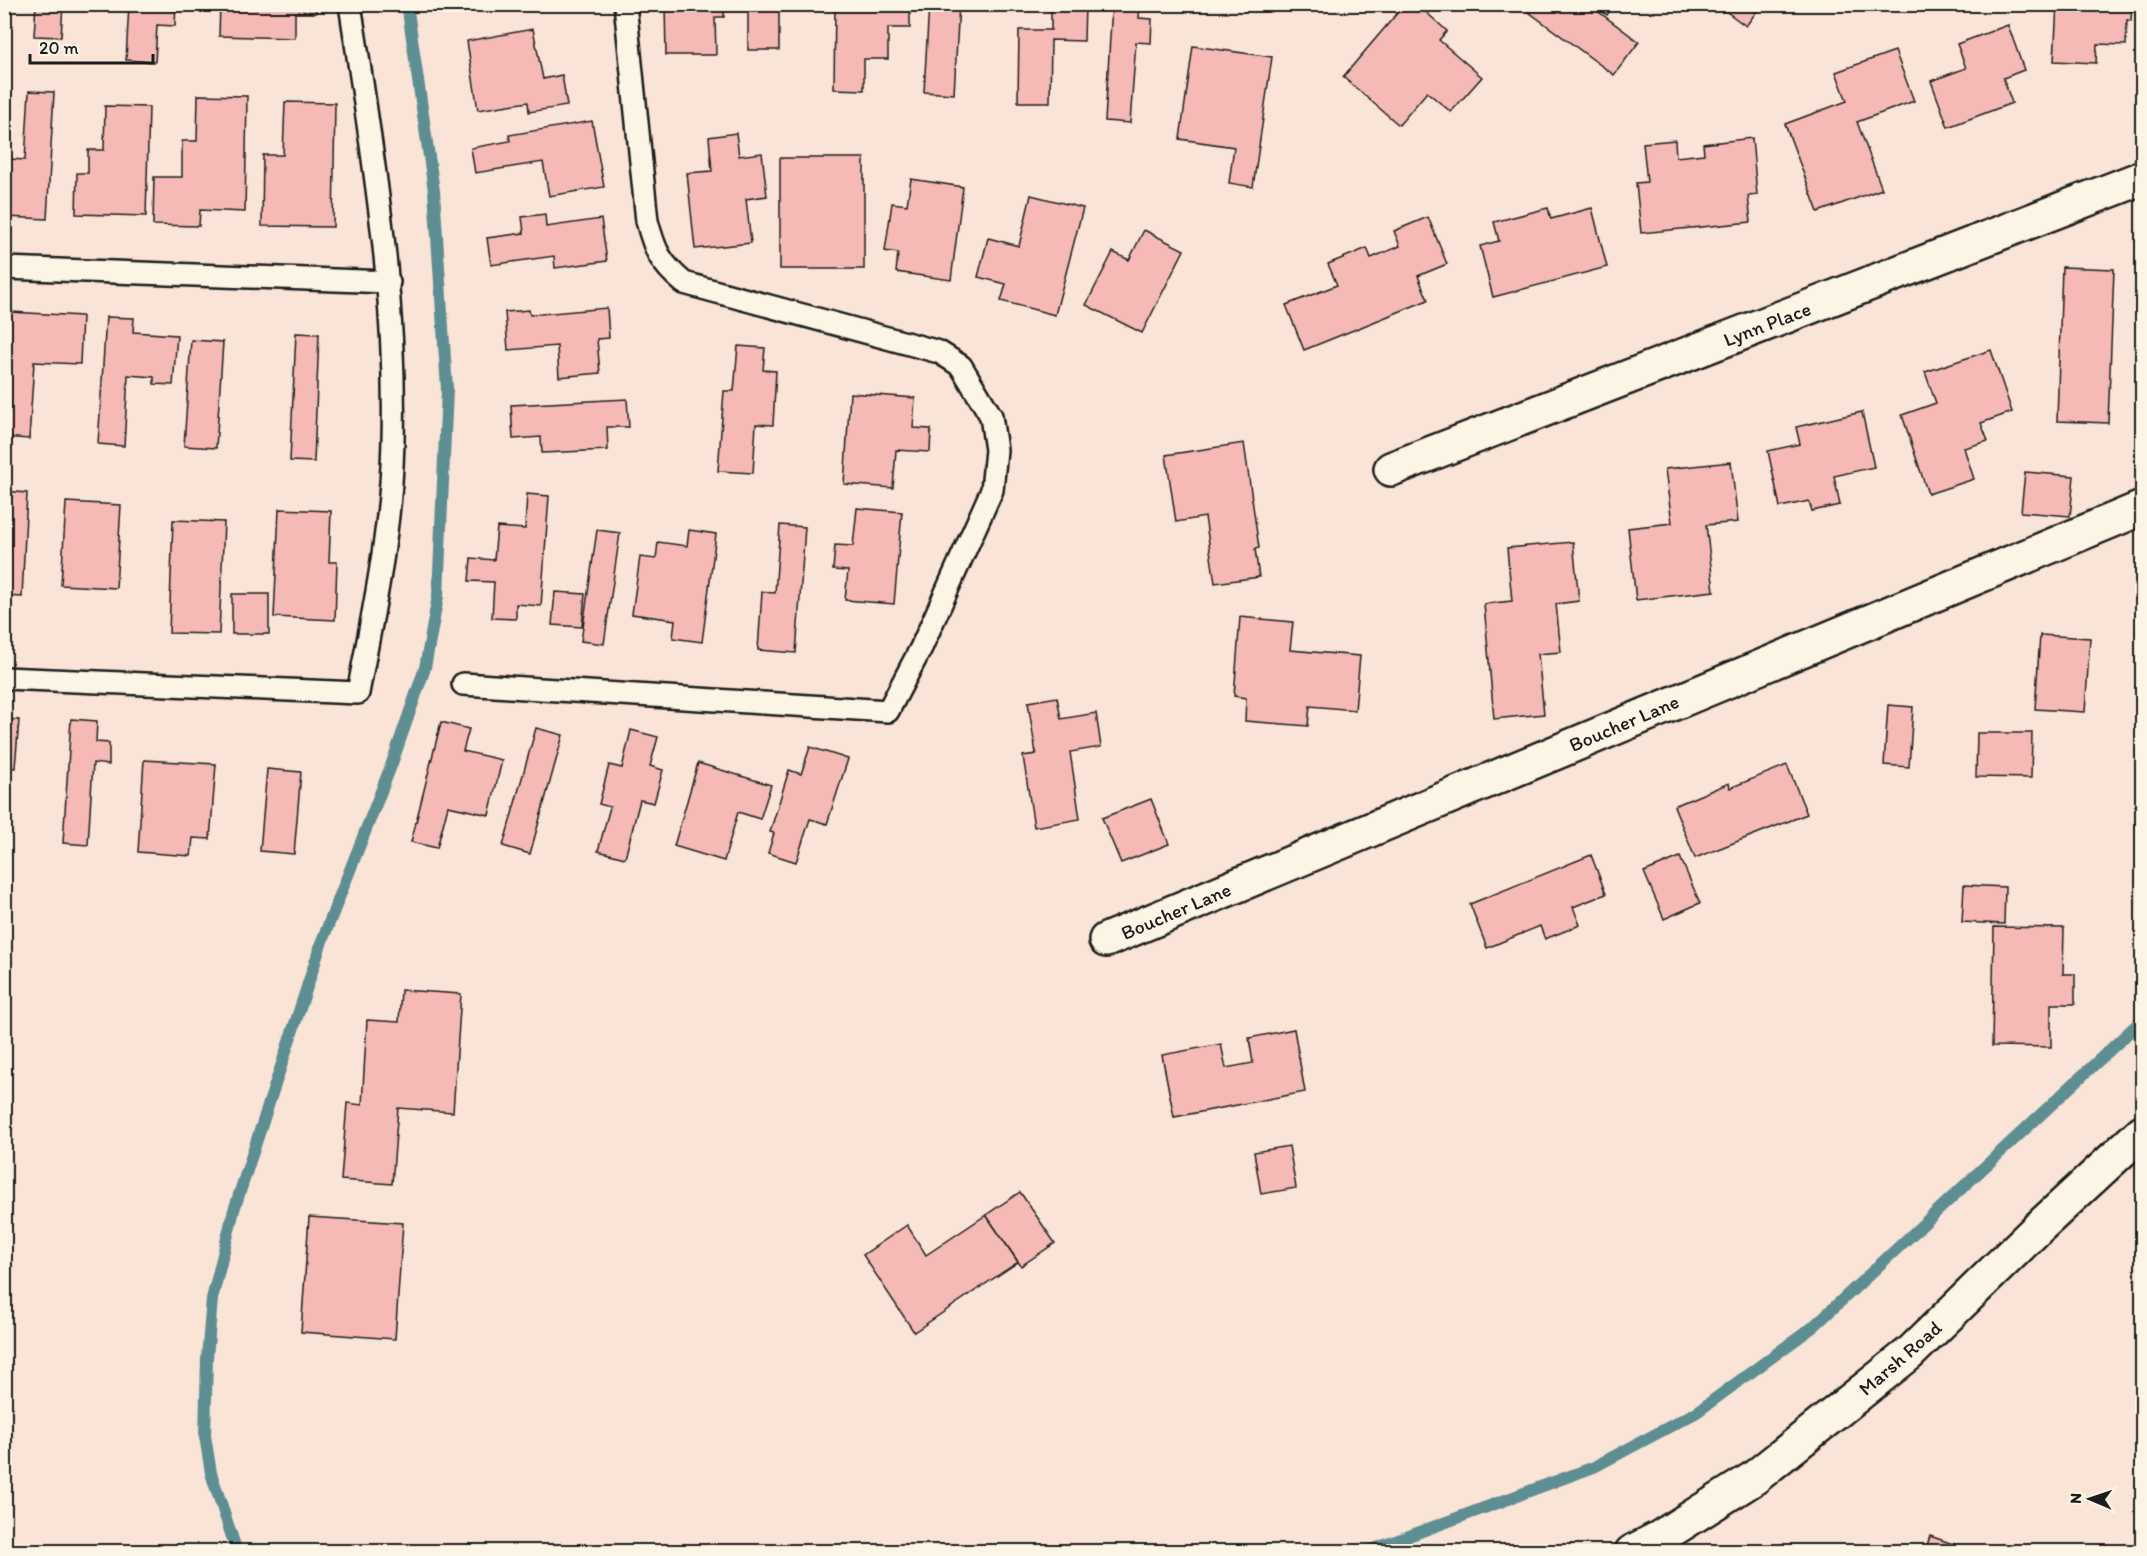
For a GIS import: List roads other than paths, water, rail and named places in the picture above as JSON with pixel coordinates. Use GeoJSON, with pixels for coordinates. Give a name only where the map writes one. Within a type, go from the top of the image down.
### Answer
{"type":"FeatureCollection","features":[{"type":"Feature","properties":{"kind":"street","name":"Lynn Place"},"geometry":{"type":"LineString","coordinates":[[1391,469],[2142,178]]}},
{"type":"Feature","properties":{"kind":"street","name":"Boucher Lane"},"geometry":{"type":"LineString","coordinates":[[1106,940],[2142,508]]}},
{"type":"Feature","properties":{"kind":"street","name":"Marsh Road"},"geometry":{"type":"LineString","coordinates":[[1632,1551],[1659,1538],[1754,1478],[1910,1353],[2028,1238],[2142,1132]]}},
{"type":"Feature","properties":{"kind":"lane"},"geometry":{"type":"LineString","coordinates":[[4,678],[358,693],[378,584],[391,483],[393,383],[389,282],[350,4]]}},
{"type":"Feature","properties":{"kind":"lane"},"geometry":{"type":"LineString","coordinates":[[463,684],[888,711],[921,648],[992,490],[996,450],[991,416],[961,366],[939,352],[684,283],[664,267],[654,248],[647,221],[625,4]]}},
{"type":"Feature","properties":{"kind":"lane"},"geometry":{"type":"LineString","coordinates":[[4,268],[389,282]]}},
{"type":"Feature","properties":{"kind":"waterway"},"geometry":{"type":"LineString","coordinates":[[237,1552],[211,1473],[205,1436],[207,1358],[212,1299],[234,1210],[322,941],[391,766],[425,668],[438,596],[447,389],[434,191],[407,4]]}},
{"type":"Feature","properties":{"kind":"waterway"},"geometry":{"type":"LineString","coordinates":[[1366,1552],[1594,1467],[1697,1412],[1813,1327],[2142,1020]]}}]}
